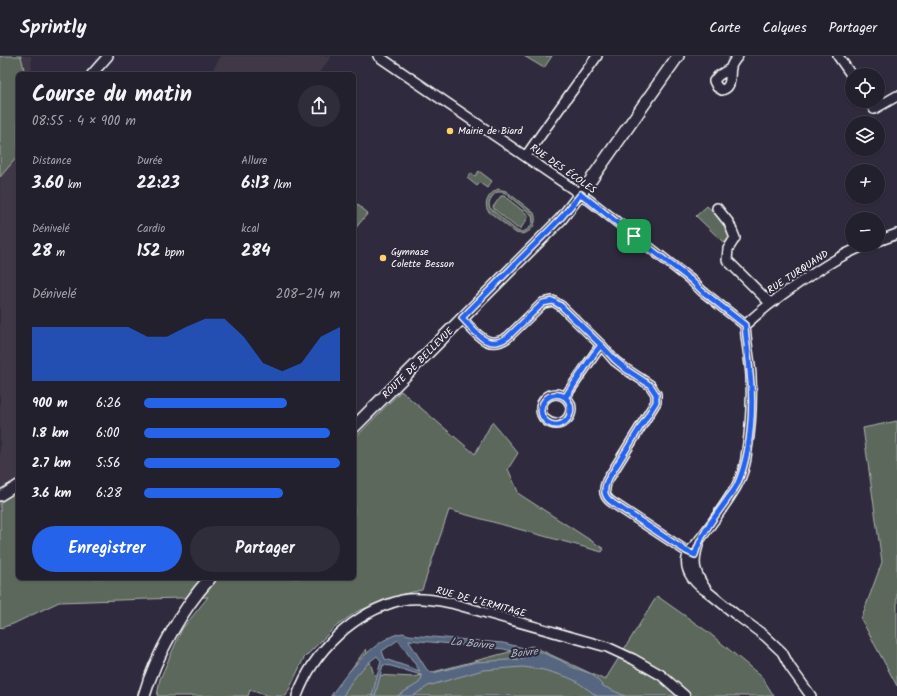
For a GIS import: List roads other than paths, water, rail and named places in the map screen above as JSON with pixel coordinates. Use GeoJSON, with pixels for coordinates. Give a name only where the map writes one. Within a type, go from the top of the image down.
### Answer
{"type":"FeatureCollection","features":[{"type":"Feature","properties":{"kind":"street"},"geometry":{"type":"LineString","coordinates":[[94,72],[108,56]]}},
{"type":"Feature","properties":{"kind":"street","name":"RUE DES ÉCOLES"},"geometry":{"type":"LineString","coordinates":[[378,56],[581,194],[691,280],[702,291],[745,325]]}},
{"type":"Feature","properties":{"kind":"street"},"geometry":{"type":"LineString","coordinates":[[526,156],[597,56]]}},
{"type":"Feature","properties":{"kind":"street","name":"ROUTE DE BELLEVUE"},"geometry":{"type":"LineString","coordinates":[[356,425],[561,218],[581,194],[678,56]]}},
{"type":"Feature","properties":{"kind":"street"},"geometry":{"type":"LineString","coordinates":[[731,68],[738,56]]}},
{"type":"Feature","properties":{"kind":"street"},"geometry":{"type":"LineString","coordinates":[[838,56],[846,68]]}},
{"type":"Feature","properties":{"kind":"street"},"geometry":{"type":"LineString","coordinates":[[885,103],[897,96]]}},
{"type":"Feature","properties":{"kind":"street"},"geometry":{"type":"LineString","coordinates":[[717,208],[729,223],[735,238],[728,249],[727,260],[770,303]]}},
{"type":"Feature","properties":{"kind":"street"},"geometry":{"type":"LineString","coordinates":[[885,238],[897,234]]}},
{"type":"Feature","properties":{"kind":"street","name":"RUE TURQUAND"},"geometry":{"type":"LineString","coordinates":[[745,325],[770,303],[795,285],[830,263],[852,252]]}},
{"type":"Feature","properties":{"kind":"street"},"geometry":{"type":"LineString","coordinates":[[462,318],[483,339],[490,343],[502,342],[543,303],[553,301],[561,306],[615,360],[650,385],[656,394],[656,402],[607,481],[604,488],[604,494],[608,500],[692,554]]}},
{"type":"Feature","properties":{"kind":"street"},"geometry":{"type":"LineString","coordinates":[[745,325],[751,400],[750,433],[746,458],[737,486],[700,539],[692,554],[687,557],[687,566],[694,581],[765,636],[782,652],[790,667],[811,696]]}},
{"type":"Feature","properties":{"kind":"street"},"geometry":{"type":"LineString","coordinates":[[565,397],[601,345]]}},
{"type":"Feature","properties":{"kind":"street"},"geometry":{"type":"LineString","coordinates":[[0,496],[16,486]]}},
{"type":"Feature","properties":{"kind":"street"},"geometry":{"type":"LineString","coordinates":[[144,696],[170,637],[186,611],[209,580]]}},
{"type":"Feature","properties":{"kind":"street","name":"RUE DE L’ERMITAGE"},"geometry":{"type":"LineString","coordinates":[[297,696],[308,672],[327,647],[343,630],[362,616],[403,600],[437,600],[607,647],[633,659],[661,676],[685,696]]}},
{"type":"Feature","properties":{"kind":"water"},"geometry":{"type":"Polygon","coordinates":[[[403,633],[409,635],[503,643],[541,652],[572,667],[592,674],[603,686],[625,696],[597,696],[576,681],[567,677],[544,670],[523,667],[483,670],[428,686],[413,696],[397,696],[419,683],[422,677],[421,675],[383,665],[375,696],[372,696],[381,661],[377,656],[358,674],[349,685],[343,696],[331,696],[344,678],[362,658],[383,641],[403,633]],[[398,640],[382,651],[385,659],[420,671],[398,640]],[[409,640],[427,670],[433,673],[476,662],[523,659],[521,654],[504,649],[409,640]]]}},
{"type":"Feature","properties":{"kind":"place","name":"Mairie de Biard"},"geometry":{"type":"Point","coordinates":[450,131]}},
{"type":"Feature","properties":{"kind":"place","name":"Gymnase Colette Besson"},"geometry":{"type":"Point","coordinates":[383,258]}},
{"type":"Feature","properties":{"kind":"water label","name":"La Boivre"},"geometry":{"type":"Point","coordinates":[472,644]}},
{"type":"Feature","properties":{"kind":"water label","name":"Boivre"},"geometry":{"type":"Point","coordinates":[524,653]}}]}
